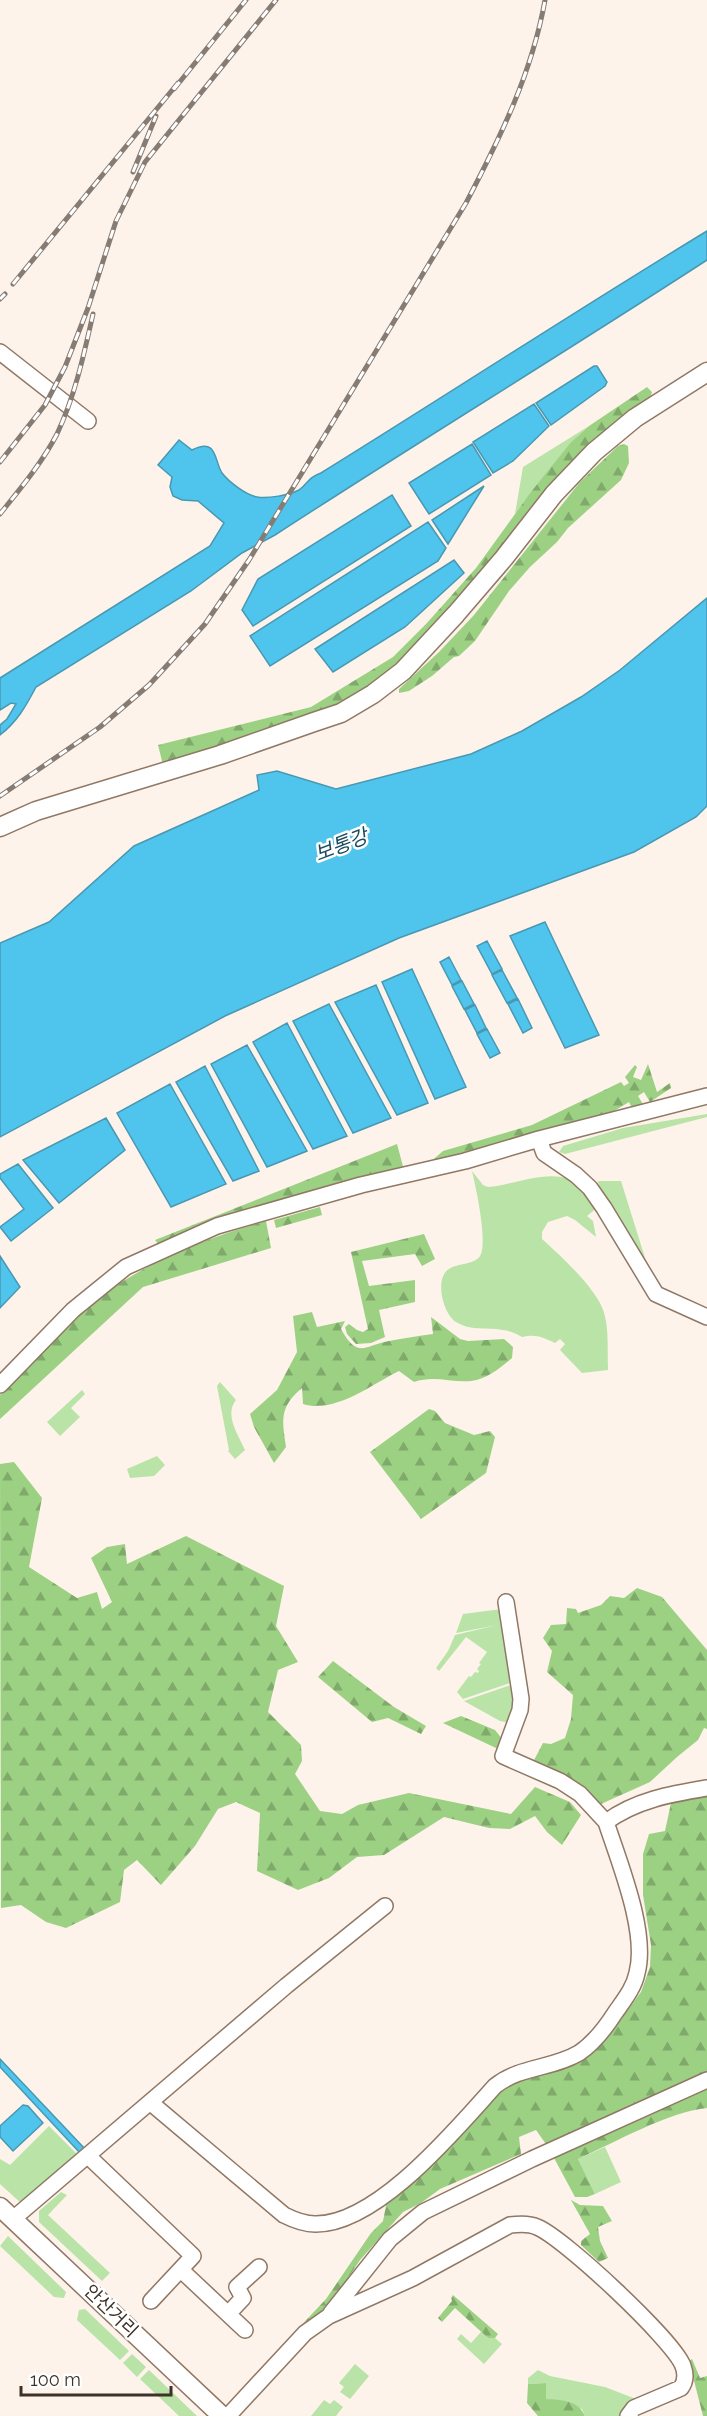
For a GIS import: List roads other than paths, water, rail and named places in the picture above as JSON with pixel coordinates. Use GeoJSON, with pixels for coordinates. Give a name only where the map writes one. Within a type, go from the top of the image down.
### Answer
{"type":"FeatureCollection","features":[{"type":"Feature","properties":{"kind":"main road"},"geometry":{"type":"LineString","coordinates":[[0,827],[36,811],[220,755],[341,713],[373,694],[403,671],[456,614],[554,494],[594,452],[635,418],[707,372]]}},
{"type":"Feature","properties":{"kind":"main road","name":"안산거리"},"geometry":{"type":"LineString","coordinates":[[7,2213],[222,2416]]}},
{"type":"Feature","properties":{"kind":"street"},"geometry":{"type":"LineString","coordinates":[[0,352],[88,421]]}},
{"type":"Feature","properties":{"kind":"street"},"geometry":{"type":"LineString","coordinates":[[0,1385],[73,1310],[126,1267],[217,1226],[361,1185],[465,1161],[539,1139],[707,1096]]}},
{"type":"Feature","properties":{"kind":"street"},"geometry":{"type":"LineString","coordinates":[[539,1139],[544,1153],[576,1175],[590,1188],[656,1294],[707,1317]]}},
{"type":"Feature","properties":{"kind":"street"},"geometry":{"type":"LineString","coordinates":[[151,2103],[284,2215],[294,2220],[316,2224],[343,2219],[355,2214],[422,2164],[495,2086],[507,2077],[555,2063],[580,2052],[592,2042],[626,1997],[638,1973],[639,1947],[636,1920],[606,1822],[580,1794],[560,1781],[503,1756],[520,1710],[521,1699],[507,1602]]}},
{"type":"Feature","properties":{"kind":"street"},"geometry":{"type":"LineString","coordinates":[[606,1822],[648,1800],[707,1788]]}},
{"type":"Feature","properties":{"kind":"street"},"geometry":{"type":"LineString","coordinates":[[7,2213],[88,2156],[286,1986],[385,1906]]}},
{"type":"Feature","properties":{"kind":"street"},"geometry":{"type":"LineString","coordinates":[[328,2316],[390,2239],[423,2212],[531,2159],[707,2080]]}},
{"type":"Feature","properties":{"kind":"street"},"geometry":{"type":"LineString","coordinates":[[88,2156],[193,2256],[151,2301]]}},
{"type":"Feature","properties":{"kind":"street"},"geometry":{"type":"LineString","coordinates":[[228,2416],[305,2333],[328,2316],[412,2278],[510,2225],[536,2226],[587,2262],[665,2340],[683,2365],[685,2377],[681,2388],[634,2408],[628,2416]]}},
{"type":"Feature","properties":{"kind":"street"},"geometry":{"type":"LineString","coordinates":[[228,2314],[243,2298],[237,2287],[259,2267]]}},
{"type":"Feature","properties":{"kind":"street"},"geometry":{"type":"LineString","coordinates":[[181,2270],[245,2330]]}},
{"type":"Feature","properties":{"kind":"water"},"geometry":{"type":"Polygon","coordinates":[[[707,231],[707,260],[275,535],[242,553],[191,591],[36,687],[21,713],[0,735],[0,725],[7,719],[16,704],[11,703],[0,710],[0,678],[210,546],[224,523],[198,501],[182,500],[173,496],[170,487],[172,477],[158,465],[179,440],[192,450],[207,446],[211,448],[222,473],[248,494],[267,497],[295,492],[313,477],[707,231]]]}},
{"type":"Feature","properties":{"kind":"water"},"geometry":{"type":"Polygon","coordinates":[[[597,366],[607,382],[605,386],[551,425],[536,403],[597,366]]]}},
{"type":"Feature","properties":{"kind":"water"},"geometry":{"type":"Polygon","coordinates":[[[534,404],[549,426],[513,461],[493,473],[473,442],[534,404]]]}},
{"type":"Feature","properties":{"kind":"water"},"geometry":{"type":"Polygon","coordinates":[[[472,444],[491,475],[429,514],[409,483],[472,444]]]}},
{"type":"Feature","properties":{"kind":"water"},"geometry":{"type":"Polygon","coordinates":[[[484,486],[448,544],[432,520],[484,486]]]}},
{"type":"Feature","properties":{"kind":"water"},"geometry":{"type":"Polygon","coordinates":[[[392,495],[411,526],[253,626],[242,610],[258,579],[392,495]]]}},
{"type":"Feature","properties":{"kind":"water"},"geometry":{"type":"Polygon","coordinates":[[[428,522],[446,548],[438,561],[270,666],[250,636],[428,522]]]}},
{"type":"Feature","properties":{"kind":"water"},"geometry":{"type":"Polygon","coordinates":[[[454,560],[464,573],[405,627],[333,672],[315,649],[454,560]]]}},
{"type":"Feature","properties":{"kind":"water","name":"보통강"},"geometry":{"type":"Polygon","coordinates":[[[707,598],[707,806],[696,817],[634,852],[399,938],[225,1016],[0,1137],[0,943],[49,922],[134,846],[259,790],[257,775],[277,771],[336,789],[471,754],[522,731],[581,697],[620,670],[707,598]]]}},
{"type":"Feature","properties":{"kind":"water"},"geometry":{"type":"Polygon","coordinates":[[[545,922],[599,1035],[565,1048],[510,936],[545,922]]]}},
{"type":"Feature","properties":{"kind":"water"},"geometry":{"type":"Polygon","coordinates":[[[487,941],[502,969],[492,974],[477,946],[487,941]]]}},
{"type":"Feature","properties":{"kind":"water"},"geometry":{"type":"Polygon","coordinates":[[[449,957],[461,980],[452,985],[440,962],[449,957]]]}},
{"type":"Feature","properties":{"kind":"water"},"geometry":{"type":"Polygon","coordinates":[[[412,969],[466,1087],[435,1099],[382,982],[412,969]]]}},
{"type":"Feature","properties":{"kind":"water"},"geometry":{"type":"Polygon","coordinates":[[[502,970],[517,998],[507,1003],[492,975],[502,970]]]}},
{"type":"Feature","properties":{"kind":"water"},"geometry":{"type":"Polygon","coordinates":[[[462,981],[474,1004],[464,1009],[452,986],[462,981]]]}},
{"type":"Feature","properties":{"kind":"water"},"geometry":{"type":"Polygon","coordinates":[[[376,985],[428,1103],[397,1115],[335,1002],[376,985]]]}},
{"type":"Feature","properties":{"kind":"water"},"geometry":{"type":"Polygon","coordinates":[[[518,999],[532,1028],[523,1033],[508,1004],[518,999]]]}},
{"type":"Feature","properties":{"kind":"water"},"geometry":{"type":"Polygon","coordinates":[[[329,1004],[391,1118],[353,1133],[293,1021],[329,1004]]]}},
{"type":"Feature","properties":{"kind":"water"},"geometry":{"type":"Polygon","coordinates":[[[475,1005],[486,1028],[477,1033],[465,1010],[475,1005]]]}},
{"type":"Feature","properties":{"kind":"water"},"geometry":{"type":"Polygon","coordinates":[[[287,1023],[347,1136],[313,1149],[253,1042],[287,1023]]]}},
{"type":"Feature","properties":{"kind":"water"},"geometry":{"type":"Polygon","coordinates":[[[487,1029],[500,1053],[490,1058],[477,1034],[487,1029]]]}},
{"type":"Feature","properties":{"kind":"water"},"geometry":{"type":"Polygon","coordinates":[[[247,1045],[307,1151],[267,1167],[211,1064],[247,1045]]]}},
{"type":"Feature","properties":{"kind":"water"},"geometry":{"type":"Polygon","coordinates":[[[205,1066],[259,1171],[233,1181],[176,1082],[205,1066]]]}},
{"type":"Feature","properties":{"kind":"water"},"geometry":{"type":"Polygon","coordinates":[[[170,1084],[226,1184],[171,1207],[117,1113],[170,1084]]]}},
{"type":"Feature","properties":{"kind":"water"},"geometry":{"type":"Polygon","coordinates":[[[106,1118],[125,1150],[59,1203],[23,1160],[106,1118]]]}},
{"type":"Feature","properties":{"kind":"water"},"geometry":{"type":"Polygon","coordinates":[[[18,1164],[53,1208],[11,1241],[0,1227],[24,1209],[0,1178],[0,1174],[18,1164]]]}},
{"type":"Feature","properties":{"kind":"water"},"geometry":{"type":"Polygon","coordinates":[[[0,1256],[20,1287],[0,1308],[0,1256]]]}},
{"type":"Feature","properties":{"kind":"water"},"geometry":{"type":"Polygon","coordinates":[[[0,2059],[85,2149],[80,2153],[0,2067],[0,2059]]]}},
{"type":"Feature","properties":{"kind":"water"},"geometry":{"type":"Polygon","coordinates":[[[23,2105],[28,2106],[43,2123],[13,2151],[0,2137],[0,2126],[23,2105]]]}},
{"type":"Feature","properties":{"kind":"railway"},"geometry":{"type":"LineString","coordinates":[[174,89],[246,0]]}},
{"type":"Feature","properties":{"kind":"railway"},"geometry":{"type":"LineString","coordinates":[[0,462],[45,405],[65,367],[88,308],[116,221],[145,162],[276,0]]}},
{"type":"Feature","properties":{"kind":"railway"},"geometry":{"type":"LineString","coordinates":[[0,796],[100,727],[149,685],[205,624],[249,560],[466,203],[503,129],[523,79],[545,0]]}},
{"type":"Feature","properties":{"kind":"railway"},"geometry":{"type":"LineString","coordinates":[[13,284],[178,83]]}},
{"type":"Feature","properties":{"kind":"railway"},"geometry":{"type":"LineString","coordinates":[[133,172],[156,116]]}},
{"type":"Feature","properties":{"kind":"railway"},"geometry":{"type":"LineString","coordinates":[[0,299],[5,294]]}},
{"type":"Feature","properties":{"kind":"railway"},"geometry":{"type":"LineString","coordinates":[[0,514],[38,465],[57,434],[74,390],[93,314]]}}]}
